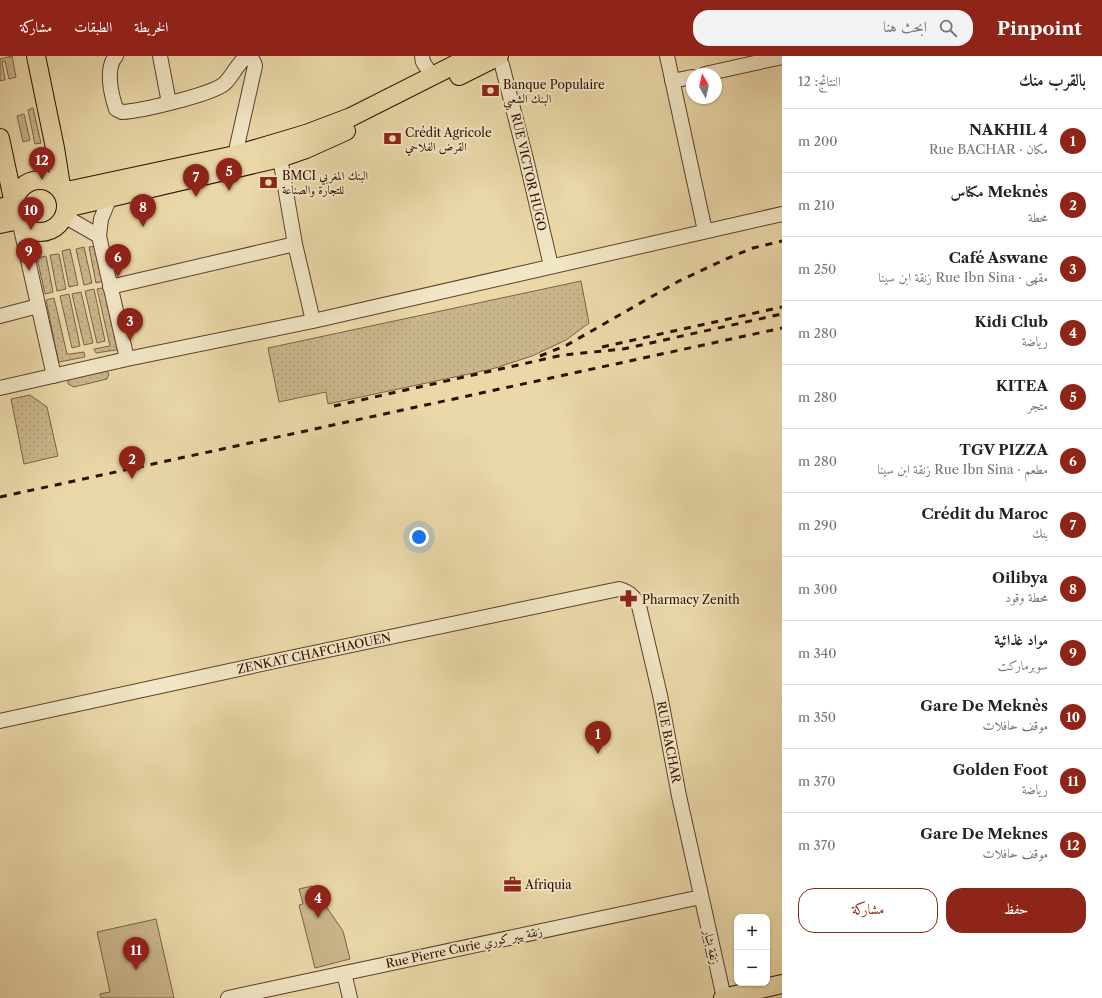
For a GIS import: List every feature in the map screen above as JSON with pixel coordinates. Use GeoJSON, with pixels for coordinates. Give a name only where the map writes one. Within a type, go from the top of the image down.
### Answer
{"type":"FeatureCollection","features":[{"type":"Feature","properties":{"kind":"main road"},"geometry":{"type":"LineString","coordinates":[[64,205],[306,134],[351,117],[472,56]]}},
{"type":"Feature","properties":{"kind":"main road"},"geometry":{"type":"LineString","coordinates":[[64,205],[110,197],[280,158],[306,149],[355,128],[498,56]]}},
{"type":"Feature","properties":{"kind":"main road"},"geometry":{"type":"LineString","coordinates":[[0,138],[11,211],[24,226],[31,230],[39,232],[48,231],[55,228],[61,222],[64,205],[41,59]]}},
{"type":"Feature","properties":{"kind":"main road"},"geometry":{"type":"LineString","coordinates":[[0,224],[11,211],[16,196],[27,184],[34,181],[42,180],[57,186],[64,205]]}},
{"type":"Feature","properties":{"kind":"main road"},"geometry":{"type":"LineString","coordinates":[[724,998],[782,984]]}},
{"type":"Feature","properties":{"kind":"street"},"geometry":{"type":"LineString","coordinates":[[116,56],[112,62],[110,71],[115,106],[118,110],[126,112],[169,103],[219,88],[226,83],[242,61],[246,58],[251,58],[254,61],[255,66],[235,155]]}},
{"type":"Feature","properties":{"kind":"street"},"geometry":{"type":"LineString","coordinates":[[160,56],[169,103]]}},
{"type":"Feature","properties":{"kind":"street"},"geometry":{"type":"LineString","coordinates":[[422,56],[423,62],[432,76]]}},
{"type":"Feature","properties":{"kind":"street","name":"RUE VICTOR HUGO"},"geometry":{"type":"LineString","coordinates":[[498,56],[502,65],[527,163],[551,266]]}},
{"type":"Feature","properties":{"kind":"street"},"geometry":{"type":"LineString","coordinates":[[667,56],[705,231]]}},
{"type":"Feature","properties":{"kind":"street"},"geometry":{"type":"LineString","coordinates":[[722,70],[782,58]]}},
{"type":"Feature","properties":{"kind":"street"},"geometry":{"type":"LineString","coordinates":[[672,81],[686,78]]}},
{"type":"Feature","properties":{"kind":"street"},"geometry":{"type":"LineString","coordinates":[[280,158],[295,244],[313,321]]}},
{"type":"Feature","properties":{"kind":"street"},"geometry":{"type":"LineString","coordinates":[[110,197],[101,219],[99,236],[127,359]]}},
{"type":"Feature","properties":{"kind":"street"},"geometry":{"type":"LineString","coordinates":[[64,205],[99,236]]}},
{"type":"Feature","properties":{"kind":"street"},"geometry":{"type":"LineString","coordinates":[[11,211],[38,306],[54,376]]}},
{"type":"Feature","properties":{"kind":"street"},"geometry":{"type":"LineString","coordinates":[[0,388],[127,359],[313,321],[782,214]]}},
{"type":"Feature","properties":{"kind":"street"},"geometry":{"type":"LineString","coordinates":[[110,287],[295,244]]}},
{"type":"Feature","properties":{"kind":"street"},"geometry":{"type":"LineString","coordinates":[[0,316],[38,306]]}},
{"type":"Feature","properties":{"kind":"street","name":"ZENKAT CHAFCHAOUEN"},"geometry":{"type":"LineString","coordinates":[[0,722],[280,660],[618,589],[628,592]]}},
{"type":"Feature","properties":{"kind":"street","name":"RUE BACHAR"},"geometry":{"type":"LineString","coordinates":[[628,592],[635,598],[639,606],[660,695],[679,796],[701,897]]}},
{"type":"Feature","properties":{"kind":"street","name":"Rue Pierre Curie زنقة بيير كوري"},"geometry":{"type":"LineString","coordinates":[[228,998],[701,897]]}},
{"type":"Feature","properties":{"kind":"street","name":"زنقة بشار"},"geometry":{"type":"LineString","coordinates":[[701,897],[724,998]]}},
{"type":"Feature","properties":{"kind":"street"},"geometry":{"type":"LineString","coordinates":[[344,973],[350,998]]}},
{"type":"Feature","properties":{"kind":"shaded area"},"geometry":{"type":"Polygon","coordinates":[[[12,56],[16,77],[9,79],[5,61],[2,62],[5,80],[0,81],[0,59],[12,56]]]}},
{"type":"Feature","properties":{"kind":"shaded area"},"geometry":{"type":"Polygon","coordinates":[[[33,108],[41,143],[35,144],[28,110],[33,108]]]}},
{"type":"Feature","properties":{"kind":"shaded area"},"geometry":{"type":"Polygon","coordinates":[[[24,114],[30,140],[23,142],[17,116],[24,114]]]}},
{"type":"Feature","properties":{"kind":"shaded area"},"geometry":{"type":"Polygon","coordinates":[[[97,246],[104,281],[96,283],[89,247],[97,246]]]}},
{"type":"Feature","properties":{"kind":"shaded area"},"geometry":{"type":"Polygon","coordinates":[[[84,247],[92,283],[84,285],[76,249],[84,247]]]}},
{"type":"Feature","properties":{"kind":"shaded area"},"geometry":{"type":"Polygon","coordinates":[[[70,249],[78,285],[69,287],[62,251],[70,249]]]}},
{"type":"Feature","properties":{"kind":"shaded area"},"geometry":{"type":"Polygon","coordinates":[[[59,254],[66,289],[57,291],[50,255],[59,254]]]}},
{"type":"Feature","properties":{"kind":"shaded area"},"geometry":{"type":"Polygon","coordinates":[[[46,256],[53,292],[45,294],[37,258],[46,256]]]}},
{"type":"Feature","properties":{"kind":"shaded area"},"geometry":{"type":"Polygon","coordinates":[[[581,281],[589,323],[566,340],[532,356],[492,369],[328,404],[326,392],[279,402],[268,348],[581,281]]]}},
{"type":"Feature","properties":{"kind":"shaded area"},"geometry":{"type":"Polygon","coordinates":[[[107,287],[122,349],[96,353],[94,349],[110,346],[97,289],[107,287]]]}},
{"type":"Feature","properties":{"kind":"shaded area"},"geometry":{"type":"Polygon","coordinates":[[[94,289],[105,341],[97,343],[85,291],[94,289]]]}},
{"type":"Feature","properties":{"kind":"shaded area"},"geometry":{"type":"Polygon","coordinates":[[[81,292],[93,343],[84,345],[72,294],[81,292]]]}},
{"type":"Feature","properties":{"kind":"shaded area"},"geometry":{"type":"Polygon","coordinates":[[[69,294],[80,346],[72,348],[60,296],[69,294]]]}},
{"type":"Feature","properties":{"kind":"shaded area"},"geometry":{"type":"Polygon","coordinates":[[[54,298],[67,354],[84,352],[85,357],[59,362],[46,300],[54,298]]]}},
{"type":"Feature","properties":{"kind":"shaded area"},"geometry":{"type":"Polygon","coordinates":[[[106,370],[109,374],[107,379],[74,387],[68,384],[68,380],[70,378],[106,370]]]}},
{"type":"Feature","properties":{"kind":"shaded area"},"geometry":{"type":"Polygon","coordinates":[[[30,395],[47,407],[58,456],[24,464],[11,399],[30,395]]]}},
{"type":"Feature","properties":{"kind":"shaded area"},"geometry":{"type":"Polygon","coordinates":[[[312,886],[343,931],[350,959],[315,968],[299,905],[303,904],[299,889],[312,886]]]}},
{"type":"Feature","properties":{"kind":"shaded area"},"geometry":{"type":"Polygon","coordinates":[[[156,919],[174,998],[101,998],[100,994],[110,992],[97,932],[156,919]]]}},
{"type":"Feature","properties":{"kind":"railway"},"geometry":{"type":"LineString","coordinates":[[540,356],[567,345],[679,281],[753,248],[782,241]]}},
{"type":"Feature","properties":{"kind":"railway"},"geometry":{"type":"LineString","coordinates":[[602,347],[782,307]]}},
{"type":"Feature","properties":{"kind":"railway"},"geometry":{"type":"LineString","coordinates":[[334,406],[563,355],[623,349],[782,314]]}},
{"type":"Feature","properties":{"kind":"railway"},"geometry":{"type":"LineString","coordinates":[[0,497],[782,328]]}},
{"type":"Feature","properties":{"kind":"place","name":"Banque Populaire البنك الشعبي"},"geometry":{"type":"Point","coordinates":[490,91]}},
{"type":"Feature","properties":{"kind":"place","name":"Crédit Agricole القرض الفلاحي"},"geometry":{"type":"Point","coordinates":[392,139]}},
{"type":"Feature","properties":{"kind":"place","name":"Gare De Meknes"},"geometry":{"type":"Point","coordinates":[42,180]}},
{"type":"Feature","properties":{"kind":"place","name":"BMCI البنك المغربي للتجارة والصناعة"},"geometry":{"type":"Point","coordinates":[269,182]}},
{"type":"Feature","properties":{"kind":"place","name":"KITEA"},"geometry":{"type":"Point","coordinates":[229,191]}},
{"type":"Feature","properties":{"kind":"place","name":"Crédit du Maroc"},"geometry":{"type":"Point","coordinates":[196,197]}},
{"type":"Feature","properties":{"kind":"place","name":"Oilibya"},"geometry":{"type":"Point","coordinates":[143,227]}},
{"type":"Feature","properties":{"kind":"place","name":"Gare De Meknès"},"geometry":{"type":"Point","coordinates":[31,230]}},
{"type":"Feature","properties":{"kind":"place","name":"مواد غذائية"},"geometry":{"type":"Point","coordinates":[29,271]}},
{"type":"Feature","properties":{"kind":"place","name":"TGV PIZZA"},"geometry":{"type":"Point","coordinates":[118,277]}},
{"type":"Feature","properties":{"kind":"place","name":"Café Aswane"},"geometry":{"type":"Point","coordinates":[130,341]}},
{"type":"Feature","properties":{"kind":"place","name":"Meknès مكناس"},"geometry":{"type":"Point","coordinates":[132,479]}},
{"type":"Feature","properties":{"kind":"place","name":"Pharmacy Zenith"},"geometry":{"type":"Point","coordinates":[629,599]}},
{"type":"Feature","properties":{"kind":"place","name":"NAKHIL 4"},"geometry":{"type":"Point","coordinates":[598,754]}},
{"type":"Feature","properties":{"kind":"place","name":"Afriquia"},"geometry":{"type":"Point","coordinates":[512,884]}},
{"type":"Feature","properties":{"kind":"place","name":"Kidi Club"},"geometry":{"type":"Point","coordinates":[318,918]}},
{"type":"Feature","properties":{"kind":"place","name":"Golden Foot"},"geometry":{"type":"Point","coordinates":[136,970]}}]}
